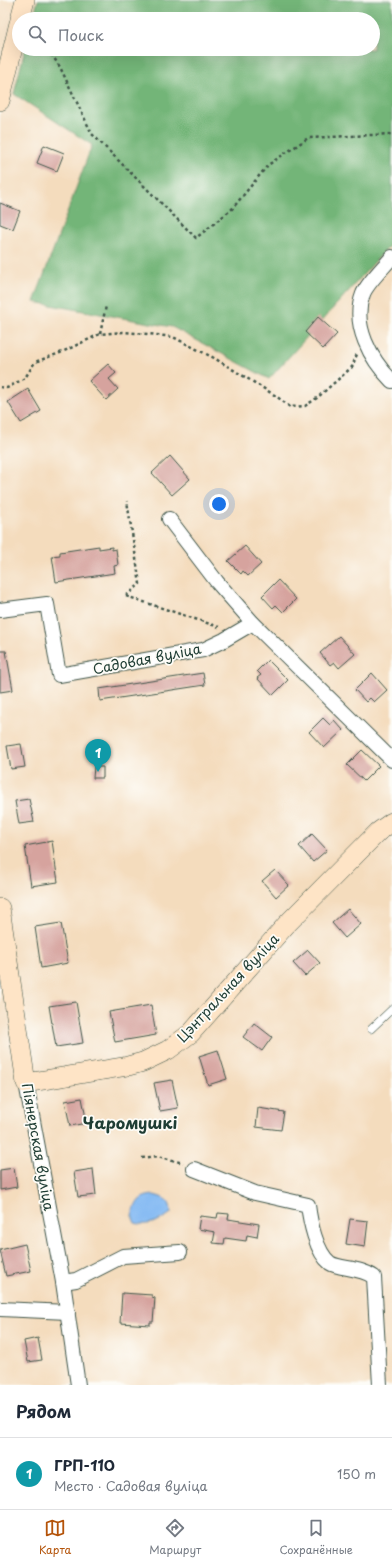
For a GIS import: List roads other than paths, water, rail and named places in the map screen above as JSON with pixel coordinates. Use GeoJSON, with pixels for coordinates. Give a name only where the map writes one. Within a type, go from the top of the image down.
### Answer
{"type":"FeatureCollection","features":[{"type":"Feature","properties":{"kind":"street"},"geometry":{"type":"LineString","coordinates":[[22,12],[25,0]]}},
{"type":"Feature","properties":{"kind":"street"},"geometry":{"type":"LineString","coordinates":[[0,101],[12,52]]}},
{"type":"Feature","properties":{"kind":"street"},"geometry":{"type":"LineString","coordinates":[[392,257],[363,293],[360,308],[360,324],[368,348],[373,358],[392,381]]}},
{"type":"Feature","properties":{"kind":"street"},"geometry":{"type":"LineString","coordinates":[[169,519],[217,582],[253,623],[392,760]]}},
{"type":"Feature","properties":{"kind":"street","name":"Садовая вуліца"},"geometry":{"type":"LineString","coordinates":[[0,610],[46,604],[60,675],[190,653],[213,646],[253,623]]}},
{"type":"Feature","properties":{"kind":"street","name":"Цэнтральная вуліца"},"geometry":{"type":"LineString","coordinates":[[26,1083],[128,1066],[155,1057],[180,1042],[201,1022],[286,925],[378,832],[392,822]]}},
{"type":"Feature","properties":{"kind":"street","name":"Піянерская вуліца"},"geometry":{"type":"LineString","coordinates":[[0,908],[26,1083],[63,1282],[78,1385]]}},
{"type":"Feature","properties":{"kind":"street"},"geometry":{"type":"LineString","coordinates":[[194,1169],[255,1193],[308,1205],[310,1221],[316,1239],[324,1255],[331,1263],[365,1271],[374,1277],[380,1385]]}},
{"type":"Feature","properties":{"kind":"street"},"geometry":{"type":"LineString","coordinates":[[63,1282],[76,1280],[123,1256],[180,1252]]}},
{"type":"Feature","properties":{"kind":"street"},"geometry":{"type":"LineString","coordinates":[[0,1310],[68,1312]]}},
{"type":"Feature","properties":{"kind":"lane"},"geometry":{"type":"LineString","coordinates":[[371,1029],[392,1009]]}},
{"type":"Feature","properties":{"kind":"water"},"geometry":{"type":"Polygon","coordinates":[[[154,1195],[169,1202],[171,1213],[149,1224],[135,1223],[132,1216],[137,1203],[142,1198],[154,1195]]]}},
{"type":"Feature","properties":{"kind":"place","name":"ГРП-110"},"geometry":{"type":"Point","coordinates":[98,772]}},
{"type":"Feature","properties":{"kind":"district","name":"Чаромушкі"},"geometry":{"type":"Point","coordinates":[130,1123]}}]}
